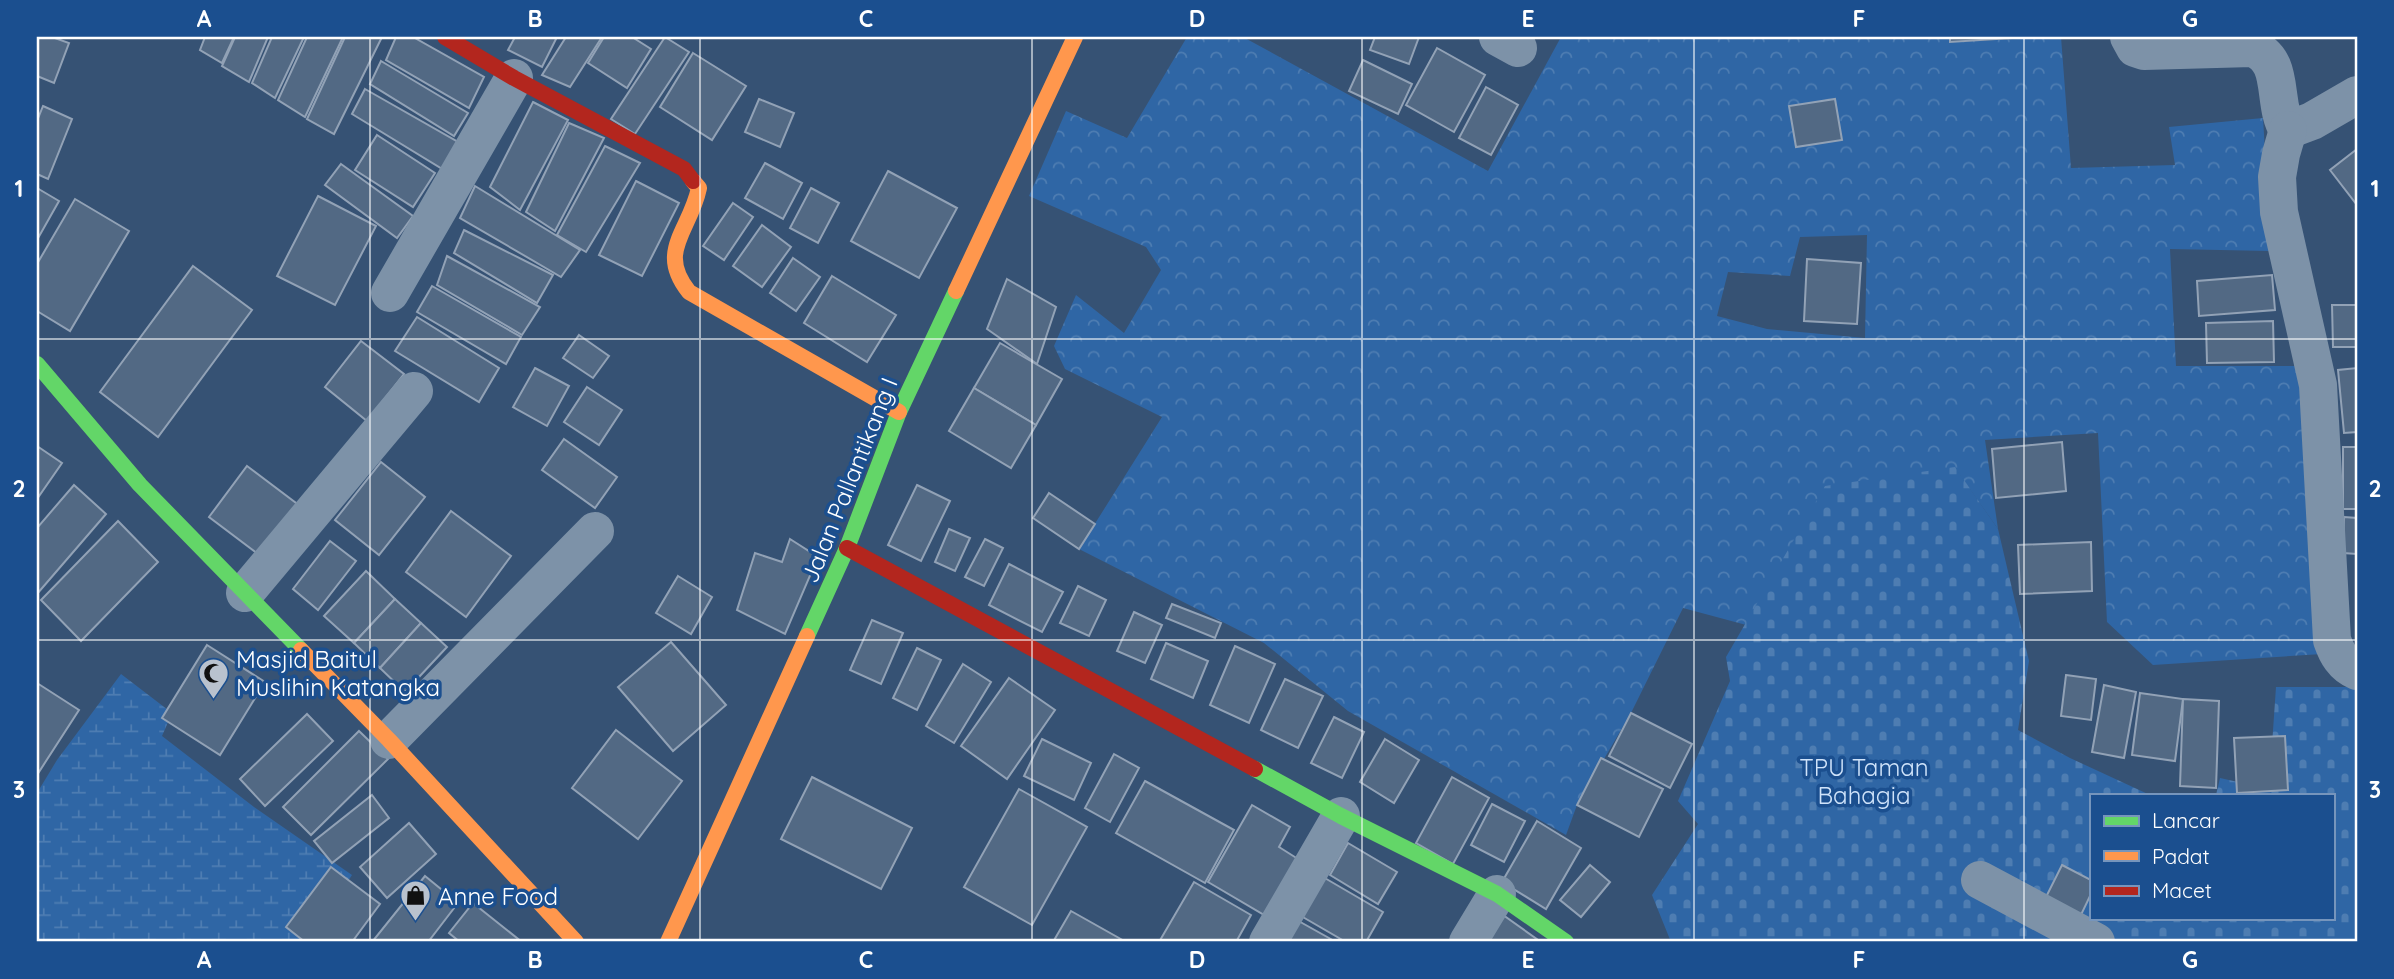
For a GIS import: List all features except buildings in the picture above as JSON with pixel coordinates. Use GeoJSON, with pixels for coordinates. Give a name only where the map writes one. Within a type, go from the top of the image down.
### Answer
{"type":"FeatureCollection","features":[{"type":"Feature","properties":{"kind":"street"},"geometry":{"type":"LineString","coordinates":[[445,37],[514,78],[670,160],[690,176],[699,188],[698,200],[671,259],[680,283],[689,292],[899,412]]}},
{"type":"Feature","properties":{"kind":"street","name":"Jalan Pallantikang I"},"geometry":{"type":"LineString","coordinates":[[668,942],[847,548],[899,412],[1075,37]]}},
{"type":"Feature","properties":{"kind":"street"},"geometry":{"type":"LineString","coordinates":[[2129,37],[2135,48],[2144,51],[2252,48],[2262,51],[2274,66],[2283,122],[2288,130],[2277,177],[2279,212],[2318,385],[2332,640],[2338,656],[2349,668],[2357,671]]}},
{"type":"Feature","properties":{"kind":"street"},"geometry":{"type":"LineString","coordinates":[[390,293],[514,78]]}},
{"type":"Feature","properties":{"kind":"street"},"geometry":{"type":"LineString","coordinates":[[2288,130],[2312,121],[2357,95]]}},
{"type":"Feature","properties":{"kind":"street"},"geometry":{"type":"LineString","coordinates":[[37,364],[140,485],[388,740],[576,942]]}},
{"type":"Feature","properties":{"kind":"street"},"geometry":{"type":"LineString","coordinates":[[245,593],[414,391]]}},
{"type":"Feature","properties":{"kind":"street"},"geometry":{"type":"LineString","coordinates":[[388,740],[595,531]]}},
{"type":"Feature","properties":{"kind":"street"},"geometry":{"type":"LineString","coordinates":[[847,548],[1341,816],[1497,894],[1566,942]]}},
{"type":"Feature","properties":{"kind":"street"},"geometry":{"type":"LineString","coordinates":[[1268,942],[1341,816]]}},
{"type":"Feature","properties":{"kind":"street"},"geometry":{"type":"LineString","coordinates":[[1980,880],[2096,942]]}},
{"type":"Feature","properties":{"kind":"street"},"geometry":{"type":"LineString","coordinates":[[1468,942],[1497,894]]}},
{"type":"Feature","properties":{"kind":"green space"},"geometry":{"type":"Polygon","coordinates":[[[1187,37],[1243,37],[1488,171],[1561,37],[1950,37],[1951,42],[2061,37],[2071,168],[2175,165],[2169,127],[2263,118],[2271,251],[2170,249],[2176,366],[2301,366],[2322,654],[2153,665],[2107,622],[2098,433],[1985,440],[1998,529],[1955,468],[1750,626],[1683,608],[1631,713],[1577,805],[1566,835],[1348,711],[1264,643],[1079,549],[1162,417],[1065,369],[1054,346],[1076,295],[1124,333],[1161,270],[1146,247],[1029,196],[1066,111],[1127,138],[1187,37]],[[1867,235],[1800,237],[1790,276],[1728,272],[1717,316],[1767,329],[1865,338],[1867,235]]]}},
{"type":"Feature","properties":{"kind":"green space","name":"TPU Taman Bahagia"},"geometry":{"type":"Polygon","coordinates":[[[1955,467],[1998,529],[2029,661],[2018,730],[2070,758],[2148,794],[2090,794],[2090,920],[2334,920],[2334,794],[2216,794],[2220,778],[2269,789],[2276,687],[2357,687],[2357,942],[1671,942],[1652,895],[1698,824],[1678,801],[1730,681],[1726,657],[1825,486],[1955,467]]]}},
{"type":"Feature","properties":{"kind":"green space"},"geometry":{"type":"Polygon","coordinates":[[[121,674],[172,713],[162,736],[254,807],[352,875],[308,942],[37,942],[37,793],[57,760],[121,674]]]}},
{"type":"Feature","properties":{"kind":"traffic: fast"},"geometry":{"type":"LineString","coordinates":[[807,636],[847,548],[899,412],[956,291]]}},
{"type":"Feature","properties":{"kind":"traffic: fast"},"geometry":{"type":"LineString","coordinates":[[37,364],[140,485],[301,650]]}},
{"type":"Feature","properties":{"kind":"traffic: fast"},"geometry":{"type":"LineString","coordinates":[[1255,769],[1341,816],[1497,894],[1566,942]]}},
{"type":"Feature","properties":{"kind":"traffic: slow"},"geometry":{"type":"LineString","coordinates":[[956,291],[1075,37]]}},
{"type":"Feature","properties":{"kind":"traffic: slow"},"geometry":{"type":"LineString","coordinates":[[693,181],[699,188],[675,252],[675,264],[689,292],[899,412]]}},
{"type":"Feature","properties":{"kind":"traffic: slow"},"geometry":{"type":"LineString","coordinates":[[668,942],[807,636]]}},
{"type":"Feature","properties":{"kind":"traffic: slow"},"geometry":{"type":"LineString","coordinates":[[301,650],[389,740],[576,942]]}},
{"type":"Feature","properties":{"kind":"traffic: jam"},"geometry":{"type":"LineString","coordinates":[[445,37],[514,78],[684,169],[693,181]]}},
{"type":"Feature","properties":{"kind":"traffic: jam"},"geometry":{"type":"LineString","coordinates":[[847,548],[1255,769]]}},
{"type":"Feature","properties":{"kind":"place","name":"Masjid Baitul Muslihin Katangka"},"geometry":{"type":"Point","coordinates":[213,700]}},
{"type":"Feature","properties":{"kind":"place","name":"Anne Food"},"geometry":{"type":"Point","coordinates":[415,923]}}]}
